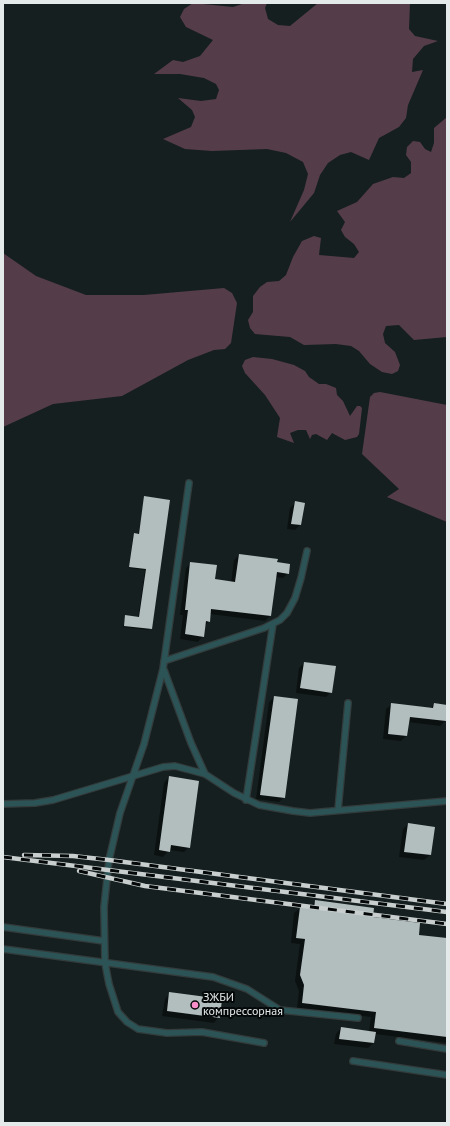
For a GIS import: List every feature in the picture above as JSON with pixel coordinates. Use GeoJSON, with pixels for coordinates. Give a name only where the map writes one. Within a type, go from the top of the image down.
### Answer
{"type":"FeatureCollection","features":[{"type":"Feature","properties":{"kind":"lane"},"geometry":{"type":"LineString","coordinates":[[189,483],[163,669],[152,717],[120,814],[110,860],[104,907],[105,963],[110,991],[118,1012],[127,1022],[138,1029],[167,1033],[202,1032],[264,1043]]}},
{"type":"Feature","properties":{"kind":"lane"},"geometry":{"type":"LineString","coordinates":[[164,661],[274,624],[287,613],[295,598],[307,551]]}},
{"type":"Feature","properties":{"kind":"lane"},"geometry":{"type":"LineString","coordinates":[[246,800],[274,624]]}},
{"type":"Feature","properties":{"kind":"lane"},"geometry":{"type":"LineString","coordinates":[[163,669],[191,743],[205,774]]}},
{"type":"Feature","properties":{"kind":"lane"},"geometry":{"type":"LineString","coordinates":[[338,810],[348,703]]}},
{"type":"Feature","properties":{"kind":"lane"},"geometry":{"type":"LineString","coordinates":[[3,804],[35,803],[53,800],[163,766],[176,766],[205,774],[246,800],[259,805],[293,811],[310,812],[447,801]]}},
{"type":"Feature","properties":{"kind":"lane"},"geometry":{"type":"LineString","coordinates":[[3,927],[104,941]]}},
{"type":"Feature","properties":{"kind":"lane"},"geometry":{"type":"LineString","coordinates":[[3,949],[213,977],[247,989],[280,1010],[358,1018]]}},
{"type":"Feature","properties":{"kind":"lane"},"geometry":{"type":"LineString","coordinates":[[399,1042],[447,1049]]}},
{"type":"Feature","properties":{"kind":"lane"},"geometry":{"type":"LineString","coordinates":[[353,1061],[447,1075]]}},
{"type":"Feature","properties":{"kind":"shaded area"},"geometry":{"type":"Polygon","coordinates":[[[193,3],[233,7],[245,3],[267,3],[265,8],[268,19],[278,25],[290,26],[318,3],[410,3],[409,29],[415,36],[438,41],[424,46],[413,59],[412,72],[423,70],[408,105],[406,118],[399,127],[379,138],[369,160],[351,152],[340,155],[328,163],[320,175],[314,193],[290,222],[304,190],[308,174],[303,162],[286,153],[267,149],[212,151],[185,149],[163,139],[191,127],[195,117],[192,110],[178,98],[201,101],[216,99],[219,90],[216,84],[204,78],[180,74],[154,74],[173,60],[183,62],[200,56],[213,40],[186,27],[180,17],[184,9],[193,3]]]}},
{"type":"Feature","properties":{"kind":"shaded area"},"geometry":{"type":"Polygon","coordinates":[[[447,117],[447,337],[414,340],[399,325],[386,326],[383,334],[385,343],[395,352],[400,365],[398,371],[392,374],[382,372],[370,364],[359,351],[351,346],[336,344],[304,345],[290,337],[255,334],[250,328],[248,320],[253,312],[253,296],[260,287],[267,282],[279,281],[286,275],[293,257],[302,241],[314,236],[321,238],[319,255],[354,258],[359,252],[354,244],[345,237],[341,230],[345,222],[337,211],[357,202],[373,184],[393,177],[404,178],[411,173],[411,162],[406,155],[407,147],[413,141],[420,142],[425,149],[431,152],[434,143],[434,128],[447,117]]]}},
{"type":"Feature","properties":{"kind":"shaded area"},"geometry":{"type":"Polygon","coordinates":[[[3,253],[36,276],[86,295],[144,295],[224,288],[232,293],[237,303],[231,343],[225,349],[214,350],[188,360],[122,396],[53,404],[3,427],[3,253]]]}},
{"type":"Feature","properties":{"kind":"shaded area"},"geometry":{"type":"Polygon","coordinates":[[[253,357],[272,359],[294,365],[305,371],[309,377],[319,384],[326,384],[336,388],[337,395],[343,401],[350,416],[357,406],[360,406],[362,408],[359,434],[357,437],[345,440],[332,433],[327,440],[316,434],[312,435],[310,439],[306,430],[298,430],[290,433],[294,443],[277,437],[280,418],[265,395],[245,373],[242,366],[245,360],[253,357]]]}},
{"type":"Feature","properties":{"kind":"shaded area"},"geometry":{"type":"Polygon","coordinates":[[[380,392],[447,405],[447,522],[387,497],[399,489],[362,454],[370,397],[374,393],[380,392]]]}},
{"type":"Feature","properties":{"kind":"building"},"geometry":{"type":"Polygon","coordinates":[[[144,496],[170,500],[152,629],[124,626],[125,615],[139,617],[146,569],[129,567],[134,533],[139,534],[144,496]]]}},
{"type":"Feature","properties":{"kind":"building"},"geometry":{"type":"Polygon","coordinates":[[[295,501],[305,503],[301,525],[291,524],[295,501]]]}},
{"type":"Feature","properties":{"kind":"building"},"geometry":{"type":"Polygon","coordinates":[[[239,554],[278,559],[277,562],[290,564],[289,574],[277,572],[271,616],[211,609],[210,622],[206,621],[204,637],[185,634],[188,610],[185,610],[190,562],[217,565],[215,579],[235,582],[239,554]]]}},
{"type":"Feature","properties":{"kind":"building"},"geometry":{"type":"Polygon","coordinates":[[[304,662],[336,666],[332,693],[300,688],[304,662]]]}},
{"type":"Feature","properties":{"kind":"building"},"geometry":{"type":"Polygon","coordinates":[[[274,696],[298,699],[285,798],[260,795],[274,696]]]}},
{"type":"Feature","properties":{"kind":"building"},"geometry":{"type":"Polygon","coordinates":[[[391,703],[433,708],[434,703],[447,705],[446,721],[410,717],[407,736],[388,734],[391,703]]]}},
{"type":"Feature","properties":{"kind":"building"},"geometry":{"type":"Polygon","coordinates":[[[169,776],[199,781],[190,848],[171,845],[170,852],[159,850],[169,776]]]}},
{"type":"Feature","properties":{"kind":"building"},"geometry":{"type":"Polygon","coordinates":[[[408,823],[435,827],[431,855],[404,852],[408,823]]]}},
{"type":"Feature","properties":{"kind":"building"},"geometry":{"type":"Polygon","coordinates":[[[315,900],[374,908],[373,917],[420,923],[419,935],[447,938],[447,1037],[374,1028],[376,1012],[302,1003],[304,985],[300,975],[305,939],[296,938],[300,907],[314,909],[315,900]]]}},
{"type":"Feature","properties":{"kind":"building","name":"ЗЖБИ компрессорная"},"geometry":{"type":"Polygon","coordinates":[[[169,992],[222,999],[220,1018],[167,1011],[169,992]]]}},
{"type":"Feature","properties":{"kind":"building"},"geometry":{"type":"Polygon","coordinates":[[[341,1027],[376,1032],[374,1043],[339,1039],[341,1027]]]}},
{"type":"Feature","properties":{"kind":"railway"},"geometry":{"type":"LineString","coordinates":[[24,855],[73,856],[109,860],[447,904]]}},
{"type":"Feature","properties":{"kind":"railway"},"geometry":{"type":"LineString","coordinates":[[3,857],[447,912]]}},
{"type":"Feature","properties":{"kind":"railway"},"geometry":{"type":"LineString","coordinates":[[79,871],[145,886],[447,924]]}},
{"type":"Feature","properties":{"kind":"place","name":"ЗЖБИ компрессорная"},"geometry":{"type":"Point","coordinates":[195,1005]}}]}
